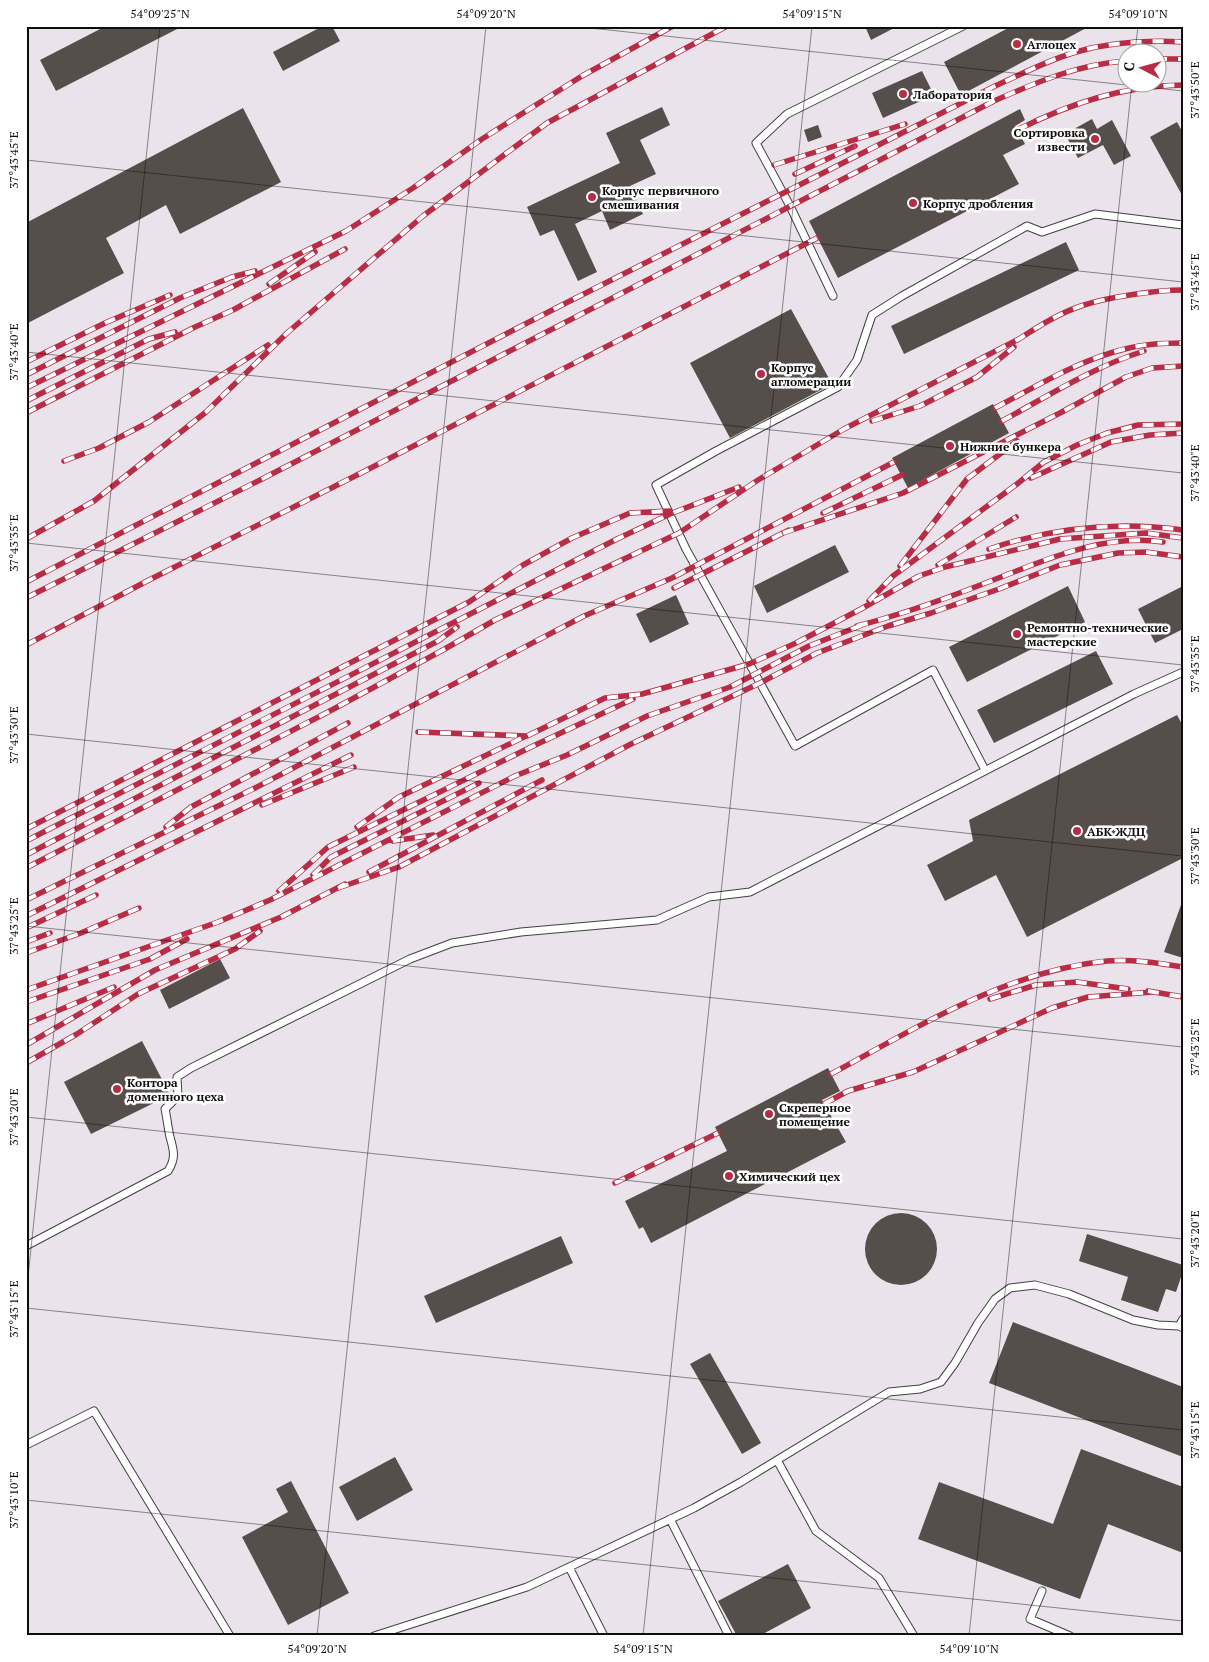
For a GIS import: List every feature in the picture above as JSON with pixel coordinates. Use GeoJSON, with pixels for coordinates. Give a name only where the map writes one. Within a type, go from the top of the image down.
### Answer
{"type":"FeatureCollection","features":[{"type":"Feature","properties":{"kind":"lane"},"geometry":{"type":"LineString","coordinates":[[833,296],[790,206],[756,144],[787,114],[963,26]]}},
{"type":"Feature","properties":{"kind":"lane"},"geometry":{"type":"LineString","coordinates":[[985,770],[933,670],[795,746],[686,549],[656,485],[838,387],[857,360],[872,315],[902,296],[1027,226],[1042,232],[1095,214],[1183,225]]}},
{"type":"Feature","properties":{"kind":"lane"},"geometry":{"type":"LineString","coordinates":[[26,1246],[168,1171],[173,1163],[174,1148],[170,1139],[165,1109],[178,1096],[177,1077],[191,1068],[410,959],[452,943],[521,932],[657,920],[709,897],[750,892],[1134,694],[1183,672]]}},
{"type":"Feature","properties":{"kind":"lane"},"geometry":{"type":"LineString","coordinates":[[374,1636],[527,1587],[670,1519],[741,1482],[889,1392],[920,1388],[941,1382],[995,1299],[1010,1288],[1035,1285],[1069,1294],[1133,1320],[1158,1325],[1182,1324]]}},
{"type":"Feature","properties":{"kind":"lane"},"geometry":{"type":"LineString","coordinates":[[26,1445],[94,1412],[230,1636]]}},
{"type":"Feature","properties":{"kind":"lane"},"geometry":{"type":"LineString","coordinates":[[777,1460],[816,1531],[879,1578],[914,1636]]}},
{"type":"Feature","properties":{"kind":"lane"},"geometry":{"type":"LineString","coordinates":[[670,1519],[728,1636]]}},
{"type":"Feature","properties":{"kind":"lane"},"geometry":{"type":"LineString","coordinates":[[569,1566],[604,1636]]}},
{"type":"Feature","properties":{"kind":"lane"},"geometry":{"type":"LineString","coordinates":[[1042,1591],[1030,1619],[1070,1636]]}},
{"type":"Feature","properties":{"kind":"shaded area"},"geometry":{"type":"Polygon","coordinates":[[[26,26],[1183,26],[1183,1636],[26,1636],[26,26]]]}},
{"type":"Feature","properties":{"kind":"building"},"geometry":{"type":"Polygon","coordinates":[[[106,26],[183,26],[56,91],[40,60],[106,26]]]}},
{"type":"Feature","properties":{"kind":"building"},"geometry":{"type":"Polygon","coordinates":[[[323,26],[332,26],[340,41],[283,71],[273,52],[323,26]]]}},
{"type":"Feature","properties":{"kind":"building"},"geometry":{"type":"Polygon","coordinates":[[[865,26],[898,26],[871,40],[865,26]]]}},
{"type":"Feature","properties":{"kind":"building","name":"Аглоцех"},"geometry":{"type":"Polygon","coordinates":[[[1012,26],[1090,26],[961,95],[944,62],[1012,26]]]}},
{"type":"Feature","properties":{"kind":"building","name":"Лаборатория"},"geometry":{"type":"Polygon","coordinates":[[[922,71],[934,95],[883,118],[872,93],[922,71]]]}},
{"type":"Feature","properties":{"kind":"building","name":"Корпус первичного смешивания"},"geometry":{"type":"Polygon","coordinates":[[[662,107],[670,125],[640,140],[656,174],[630,186],[643,214],[610,230],[602,211],[575,224],[597,272],[578,281],[554,230],[540,236],[527,207],[620,163],[606,133],[662,107]]]}},
{"type":"Feature","properties":{"kind":"building"},"geometry":{"type":"Polygon","coordinates":[[[243,108],[281,182],[180,234],[166,205],[106,238],[124,273],[26,324],[26,223],[243,108]]]}},
{"type":"Feature","properties":{"kind":"building","name":"Корпус дробления"},"geometry":{"type":"Polygon","coordinates":[[[1020,109],[1025,120],[1015,126],[1025,144],[1003,155],[1019,184],[838,278],[809,221],[1020,109]]]}},
{"type":"Feature","properties":{"kind":"building","name":"Сортировка извести"},"geometry":{"type":"Polygon","coordinates":[[[1092,119],[1097,129],[1112,120],[1131,156],[1114,165],[1103,145],[1078,158],[1065,134],[1092,119]]]}},
{"type":"Feature","properties":{"kind":"building"},"geometry":{"type":"Polygon","coordinates":[[[1177,122],[1183,133],[1183,197],[1150,137],[1177,122]]]}},
{"type":"Feature","properties":{"kind":"building"},"geometry":{"type":"Polygon","coordinates":[[[818,125],[822,137],[808,142],[804,130],[818,125]]]}},
{"type":"Feature","properties":{"kind":"building"},"geometry":{"type":"Polygon","coordinates":[[[1066,242],[1079,270],[904,354],[891,326],[1066,242]]]}},
{"type":"Feature","properties":{"kind":"building","name":"Корпус агломерации"},"geometry":{"type":"Polygon","coordinates":[[[791,309],[832,384],[730,438],[690,363],[791,309]]]}},
{"type":"Feature","properties":{"kind":"building","name":"Нижние бункера"},"geometry":{"type":"Polygon","coordinates":[[[993,404],[1009,433],[908,488],[892,458],[993,404]]]}},
{"type":"Feature","properties":{"kind":"building"},"geometry":{"type":"Polygon","coordinates":[[[835,545],[849,572],[767,613],[754,586],[835,545]]]}},
{"type":"Feature","properties":{"kind":"building","name":"Ремонтно-технические мастерские"},"geometry":{"type":"Polygon","coordinates":[[[1068,586],[1085,622],[967,682],[949,647],[1068,586]]]}},
{"type":"Feature","properties":{"kind":"building"},"geometry":{"type":"Polygon","coordinates":[[[1183,586],[1183,629],[1155,643],[1138,609],[1183,586]]]}},
{"type":"Feature","properties":{"kind":"building"},"geometry":{"type":"Polygon","coordinates":[[[676,595],[689,624],[650,643],[636,614],[676,595]]]}},
{"type":"Feature","properties":{"kind":"building"},"geometry":{"type":"Polygon","coordinates":[[[1096,651],[1113,684],[994,743],[977,710],[1096,651]]]}},
{"type":"Feature","properties":{"kind":"building","name":"АБК ЖДЦ"},"geometry":{"type":"Polygon","coordinates":[[[1177,715],[1183,726],[1183,858],[1027,937],[996,875],[945,901],[927,865],[973,841],[969,820],[1177,715]]]}},
{"type":"Feature","properties":{"kind":"building"},"geometry":{"type":"Polygon","coordinates":[[[1181,905],[1183,905],[1183,958],[1164,952],[1181,905]]]}},
{"type":"Feature","properties":{"kind":"building"},"geometry":{"type":"Polygon","coordinates":[[[220,959],[230,978],[169,1009],[160,990],[220,959]]]}},
{"type":"Feature","properties":{"kind":"building","name":"Контора доменного цеха"},"geometry":{"type":"Polygon","coordinates":[[[142,1041],[170,1095],[91,1134],[64,1082],[142,1041]]]}},
{"type":"Feature","properties":{"kind":"building","name":"Химический цех"},"geometry":{"type":"Polygon","coordinates":[[[828,1068],[840,1091],[822,1100],[846,1142],[651,1243],[643,1227],[639,1229],[625,1201],[727,1151],[715,1127],[828,1068]]]}},
{"type":"Feature","properties":{"kind":"building"},"geometry":{"type":"Polygon","coordinates":[[[901,1213],[921,1219],[931,1229],[937,1249],[931,1269],[921,1279],[901,1285],[881,1279],[871,1269],[865,1249],[871,1229],[881,1219],[901,1213]]]}},
{"type":"Feature","properties":{"kind":"building"},"geometry":{"type":"Polygon","coordinates":[[[1087,1234],[1183,1265],[1183,1271],[1176,1292],[1166,1289],[1158,1312],[1121,1300],[1128,1277],[1079,1261],[1087,1234]]]}},
{"type":"Feature","properties":{"kind":"building"},"geometry":{"type":"Polygon","coordinates":[[[561,1236],[573,1263],[436,1323],[424,1296],[561,1236]]]}},
{"type":"Feature","properties":{"kind":"building"},"geometry":{"type":"Polygon","coordinates":[[[1013,1322],[1183,1387],[1183,1457],[989,1383],[1013,1322]]]}},
{"type":"Feature","properties":{"kind":"building"},"geometry":{"type":"Polygon","coordinates":[[[710,1353],[761,1443],[742,1454],[690,1364],[710,1353]]]}},
{"type":"Feature","properties":{"kind":"building"},"geometry":{"type":"Polygon","coordinates":[[[1081,1449],[1183,1487],[1183,1553],[1108,1524],[1080,1599],[918,1539],[939,1482],[1053,1524],[1081,1449]]]}},
{"type":"Feature","properties":{"kind":"building"},"geometry":{"type":"Polygon","coordinates":[[[395,1457],[413,1490],[357,1521],[339,1487],[395,1457]]]}},
{"type":"Feature","properties":{"kind":"building"},"geometry":{"type":"Polygon","coordinates":[[[291,1481],[349,1593],[288,1625],[242,1537],[288,1512],[276,1489],[291,1481]]]}},
{"type":"Feature","properties":{"kind":"building"},"geometry":{"type":"Polygon","coordinates":[[[788,1564],[811,1608],[759,1636],[737,1636],[718,1601],[788,1564]]]}},
{"type":"Feature","properties":{"kind":"railway"},"geometry":{"type":"LineString","coordinates":[[26,388],[346,231],[413,188],[482,139],[582,76],[673,26]]}},
{"type":"Feature","properties":{"kind":"railway"},"geometry":{"type":"LineString","coordinates":[[26,539],[94,501],[206,412],[287,333],[423,216],[547,123],[727,26]]}},
{"type":"Feature","properties":{"kind":"railway"},"geometry":{"type":"LineString","coordinates":[[26,582],[562,305],[995,86],[1055,59],[1076,52],[1129,42],[1183,42]]}},
{"type":"Feature","properties":{"kind":"railway"},"geometry":{"type":"LineString","coordinates":[[1166,59],[1183,59]]}},
{"type":"Feature","properties":{"kind":"railway"},"geometry":{"type":"LineString","coordinates":[[26,598],[262,479],[994,101],[1058,75],[1116,62]]}},
{"type":"Feature","properties":{"kind":"railway"},"geometry":{"type":"LineString","coordinates":[[1017,130],[1037,120],[1097,98],[1139,89],[1183,85]]}},
{"type":"Feature","properties":{"kind":"railway"},"geometry":{"type":"LineString","coordinates":[[774,165],[905,124]]}},
{"type":"Feature","properties":{"kind":"railway"},"geometry":{"type":"LineString","coordinates":[[795,174],[855,146]]}},
{"type":"Feature","properties":{"kind":"railway"},"geometry":{"type":"LineString","coordinates":[[26,645],[149,580],[817,238]]}},
{"type":"Feature","properties":{"kind":"railway"},"geometry":{"type":"LineString","coordinates":[[26,413],[195,327],[233,310],[345,249]]}},
{"type":"Feature","properties":{"kind":"railway"},"geometry":{"type":"LineString","coordinates":[[269,284],[315,252]]}},
{"type":"Feature","properties":{"kind":"railway"},"geometry":{"type":"LineString","coordinates":[[26,375],[180,298],[232,277],[255,271]]}},
{"type":"Feature","properties":{"kind":"railway"},"geometry":{"type":"LineString","coordinates":[[26,868],[328,712],[495,620],[679,533],[758,480],[844,429],[1019,339],[1059,315],[1106,299],[1183,290]]}},
{"type":"Feature","properties":{"kind":"railway"},"geometry":{"type":"LineString","coordinates":[[26,362],[105,323],[170,295]]}},
{"type":"Feature","properties":{"kind":"railway"},"geometry":{"type":"LineString","coordinates":[[26,401],[149,339],[175,332]]}},
{"type":"Feature","properties":{"kind":"railway"},"geometry":{"type":"LineString","coordinates":[[995,408],[1058,374],[1108,354],[1132,347],[1183,343]]}},
{"type":"Feature","properties":{"kind":"railway"},"geometry":{"type":"LineString","coordinates":[[64,461],[99,448],[149,422],[268,345]]}},
{"type":"Feature","properties":{"kind":"railway"},"geometry":{"type":"LineString","coordinates":[[872,421],[920,406],[977,377],[1014,347]]}},
{"type":"Feature","properties":{"kind":"railway"},"geometry":{"type":"LineString","coordinates":[[1002,421],[1107,365],[1144,351]]}},
{"type":"Feature","properties":{"kind":"railway"},"geometry":{"type":"LineString","coordinates":[[783,533],[903,493],[1126,377],[1152,368],[1183,366]]}},
{"type":"Feature","properties":{"kind":"railway"},"geometry":{"type":"LineString","coordinates":[[869,601],[893,576],[1044,462],[1077,445],[1107,433],[1138,425],[1183,424]]}},
{"type":"Feature","properties":{"kind":"railway"},"geometry":{"type":"LineString","coordinates":[[1031,478],[1111,442],[1150,435],[1183,433]]}},
{"type":"Feature","properties":{"kind":"railway"},"geometry":{"type":"LineString","coordinates":[[900,566],[967,479],[1017,441]]}},
{"type":"Feature","properties":{"kind":"railway"},"geometry":{"type":"LineString","coordinates":[[26,900],[255,788],[584,616],[672,578],[894,462]]}},
{"type":"Feature","properties":{"kind":"railway"},"geometry":{"type":"LineString","coordinates":[[823,513],[902,475]]}},
{"type":"Feature","properties":{"kind":"railway"},"geometry":{"type":"LineString","coordinates":[[26,841],[617,539],[670,514],[739,487]]}},
{"type":"Feature","properties":{"kind":"railway"},"geometry":{"type":"LineString","coordinates":[[26,829],[469,602],[523,565],[572,538],[630,513],[670,511]]}},
{"type":"Feature","properties":{"kind":"railway"},"geometry":{"type":"LineString","coordinates":[[938,565],[1016,517]]}},
{"type":"Feature","properties":{"kind":"railway"},"geometry":{"type":"LineString","coordinates":[[989,549],[1036,536],[1085,528],[1134,526],[1183,530]]}},
{"type":"Feature","properties":{"kind":"railway"},"geometry":{"type":"LineString","coordinates":[[674,588],[789,530]]}},
{"type":"Feature","properties":{"kind":"railway"},"geometry":{"type":"LineString","coordinates":[[418,732],[527,736],[605,698],[642,694],[749,664],[796,643],[919,576],[945,567],[1060,539],[1146,533],[1183,538]]}},
{"type":"Feature","properties":{"kind":"railway"},"geometry":{"type":"LineString","coordinates":[[857,626],[936,601],[1071,551],[1116,542],[1140,540],[1163,542]]}},
{"type":"Feature","properties":{"kind":"railway"},"geometry":{"type":"LineString","coordinates":[[338,888],[399,867],[631,744],[760,683],[817,653],[888,626],[999,589],[1060,565],[1118,553],[1146,552],[1183,557]]}},
{"type":"Feature","properties":{"kind":"railway"},"geometry":{"type":"LineString","coordinates":[[26,990],[218,922],[270,900],[515,776],[567,755],[647,716],[730,687],[809,646],[862,625]]}},
{"type":"Feature","properties":{"kind":"railway"},"geometry":{"type":"LineString","coordinates":[[26,855],[438,641],[457,627]]}},
{"type":"Feature","properties":{"kind":"railway"},"geometry":{"type":"LineString","coordinates":[[279,891],[328,847],[633,699]]}},
{"type":"Feature","properties":{"kind":"railway"},"geometry":{"type":"LineString","coordinates":[[166,827],[191,807],[348,723]]}},
{"type":"Feature","properties":{"kind":"railway"},"geometry":{"type":"LineString","coordinates":[[357,827],[399,797],[524,737]]}},
{"type":"Feature","properties":{"kind":"railway"},"geometry":{"type":"LineString","coordinates":[[26,916],[351,755]]}},
{"type":"Feature","properties":{"kind":"railway"},"geometry":{"type":"LineString","coordinates":[[262,805],[354,767]]}},
{"type":"Feature","properties":{"kind":"railway"},"geometry":{"type":"LineString","coordinates":[[369,872],[542,780]]}},
{"type":"Feature","properties":{"kind":"railway"},"geometry":{"type":"LineString","coordinates":[[313,875],[331,857],[479,783]]}},
{"type":"Feature","properties":{"kind":"railway"},"geometry":{"type":"LineString","coordinates":[[393,841],[433,835]]}},
{"type":"Feature","properties":{"kind":"railway"},"geometry":{"type":"LineString","coordinates":[[26,1045],[155,970],[281,917],[345,884]]}},
{"type":"Feature","properties":{"kind":"railway"},"geometry":{"type":"LineString","coordinates":[[26,928],[96,895]]}},
{"type":"Feature","properties":{"kind":"railway"},"geometry":{"type":"LineString","coordinates":[[26,953],[81,933],[139,908]]}},
{"type":"Feature","properties":{"kind":"railway"},"geometry":{"type":"LineString","coordinates":[[26,1063],[77,1034],[138,994],[235,949],[260,931]]}},
{"type":"Feature","properties":{"kind":"railway"},"geometry":{"type":"LineString","coordinates":[[26,942],[50,933]]}},
{"type":"Feature","properties":{"kind":"railway"},"geometry":{"type":"LineString","coordinates":[[26,1002],[150,959],[187,939]]}},
{"type":"Feature","properties":{"kind":"railway"},"geometry":{"type":"LineString","coordinates":[[831,1074],[930,1020],[998,989],[1034,976],[1070,967],[1107,961],[1135,961],[1183,967]]}},
{"type":"Feature","properties":{"kind":"railway"},"geometry":{"type":"LineString","coordinates":[[990,999],[1036,985],[1077,982],[1128,989]]}},
{"type":"Feature","properties":{"kind":"railway"},"geometry":{"type":"LineString","coordinates":[[26,1024],[114,987]]}},
{"type":"Feature","properties":{"kind":"railway"},"geometry":{"type":"LineString","coordinates":[[1148,991],[1183,997]]}},
{"type":"Feature","properties":{"kind":"railway"},"geometry":{"type":"LineString","coordinates":[[824,1104],[848,1091],[913,1072],[1052,1008],[1088,997],[1153,992]]}},
{"type":"Feature","properties":{"kind":"railway"},"geometry":{"type":"LineString","coordinates":[[615,1183],[718,1133]]}},
{"type":"Feature","properties":{"kind":"place","name":"Аглоцех"},"geometry":{"type":"Point","coordinates":[1017,44]}},
{"type":"Feature","properties":{"kind":"place","name":"Лаборатория"},"geometry":{"type":"Point","coordinates":[903,94]}},
{"type":"Feature","properties":{"kind":"place","name":"Сортировка извести"},"geometry":{"type":"Point","coordinates":[1095,139]}},
{"type":"Feature","properties":{"kind":"place","name":"Корпус первичного смешивания"},"geometry":{"type":"Point","coordinates":[592,197]}},
{"type":"Feature","properties":{"kind":"place","name":"Корпус дробления"},"geometry":{"type":"Point","coordinates":[913,203]}},
{"type":"Feature","properties":{"kind":"place","name":"Корпус агломерации"},"geometry":{"type":"Point","coordinates":[761,374]}},
{"type":"Feature","properties":{"kind":"place","name":"Нижние бункера"},"geometry":{"type":"Point","coordinates":[950,446]}},
{"type":"Feature","properties":{"kind":"place","name":"Ремонтно-технические мастерские"},"geometry":{"type":"Point","coordinates":[1017,634]}},
{"type":"Feature","properties":{"kind":"place","name":"АБК ЖДЦ"},"geometry":{"type":"Point","coordinates":[1077,831]}},
{"type":"Feature","properties":{"kind":"place","name":"Контора доменного цеха"},"geometry":{"type":"Point","coordinates":[117,1089]}},
{"type":"Feature","properties":{"kind":"place","name":"Скреперное помещение"},"geometry":{"type":"Point","coordinates":[769,1114]}},
{"type":"Feature","properties":{"kind":"place","name":"Химический цех"},"geometry":{"type":"Point","coordinates":[729,1176]}}]}
